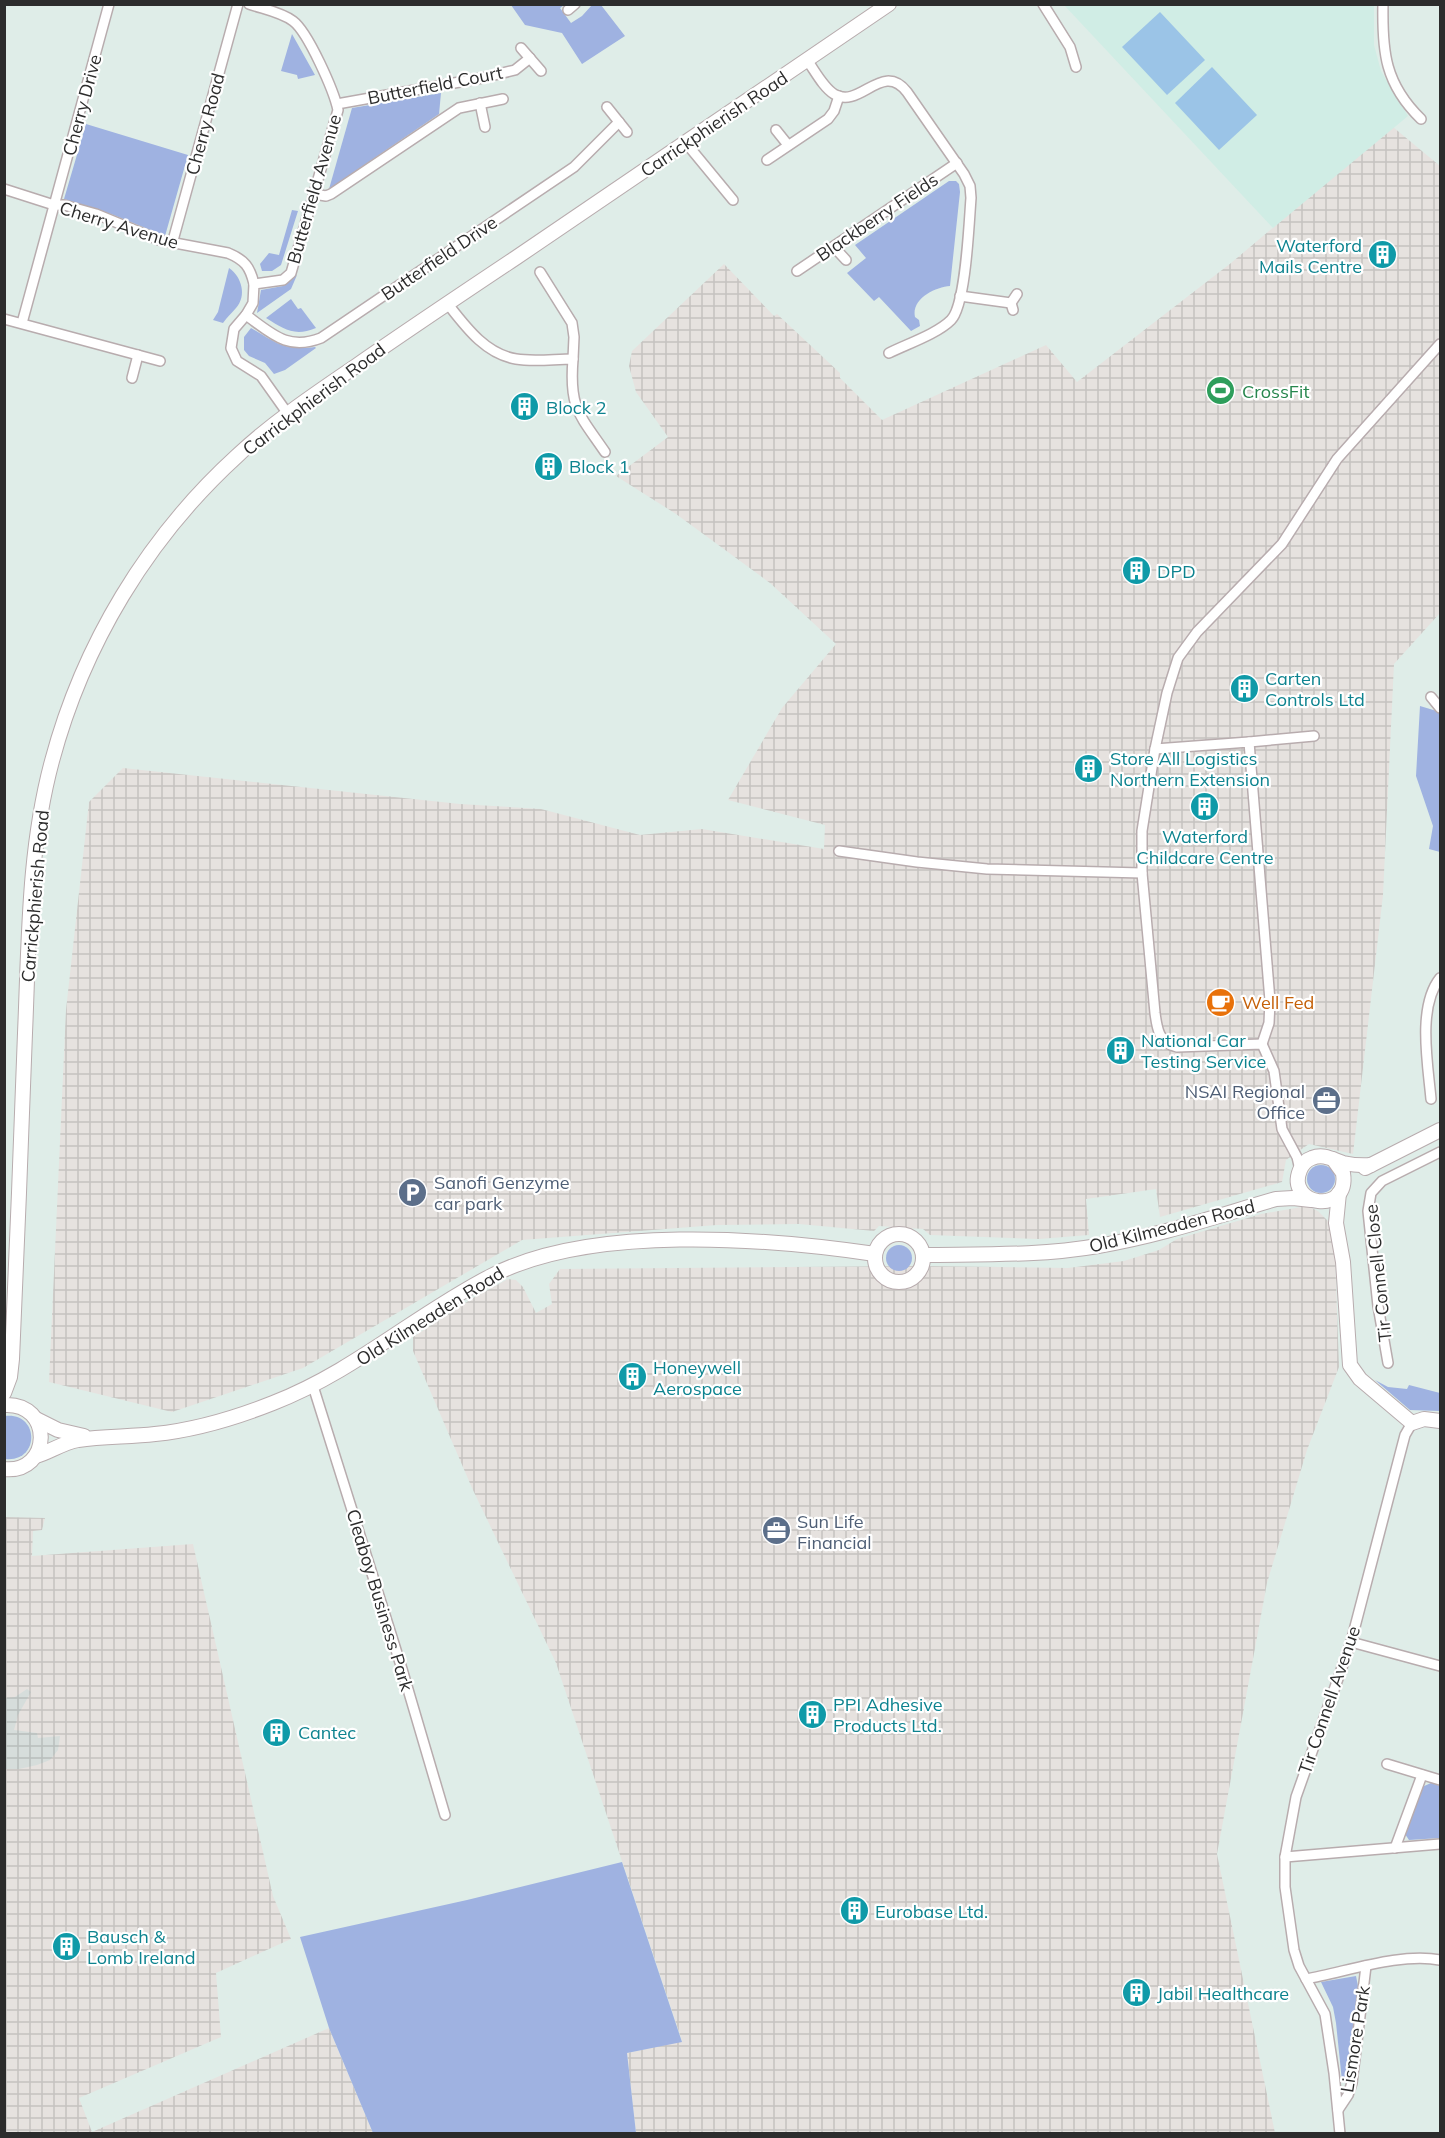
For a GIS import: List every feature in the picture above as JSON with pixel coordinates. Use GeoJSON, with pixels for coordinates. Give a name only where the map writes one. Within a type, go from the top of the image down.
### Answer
{"type":"FeatureCollection","features":[{"type":"Feature","properties":{"kind":"street","name":"Cherry Drive"},"geometry":{"type":"LineString","coordinates":[[22,323],[109,4]]}},
{"type":"Feature","properties":{"kind":"street","name":"Cherry Road"},"geometry":{"type":"LineString","coordinates":[[172,244],[238,4]]}},
{"type":"Feature","properties":{"kind":"street","name":"Butterfield Avenue"},"geometry":{"type":"LineString","coordinates":[[249,4],[282,15],[298,25],[334,93],[337,104],[337,116],[291,273],[284,280],[254,284]]}},
{"type":"Feature","properties":{"kind":"street","name":"Carrickphierish Road"},"geometry":{"type":"LineString","coordinates":[[4,1393],[10,1377],[12,1359],[31,896],[39,822],[52,760],[74,693],[101,634],[150,552],[212,480],[262,434],[288,414],[447,303],[889,4]]}},
{"type":"Feature","properties":{"kind":"street"},"geometry":{"type":"LineString","coordinates":[[1043,4],[1070,47],[1076,67]]}},
{"type":"Feature","properties":{"kind":"street"},"geometry":{"type":"LineString","coordinates":[[1383,4],[1384,49],[1389,72],[1404,101],[1420,119]]}},
{"type":"Feature","properties":{"kind":"street","name":"Butterfield Court"},"geometry":{"type":"LineString","coordinates":[[521,48],[541,70]]}},
{"type":"Feature","properties":{"kind":"street","name":"Butterfield Court"},"geometry":{"type":"LineString","coordinates":[[337,104],[482,78],[514,70],[530,58]]}},
{"type":"Feature","properties":{"kind":"street"},"geometry":{"type":"LineString","coordinates":[[767,160],[828,118],[834,111],[839,96],[828,89],[807,60]]}},
{"type":"Feature","properties":{"kind":"street","name":"Blackberry Fields"},"geometry":{"type":"LineString","coordinates":[[839,96],[853,96],[883,81],[900,85],[969,182],[971,193],[960,296],[956,313],[948,322],[889,353]]}},
{"type":"Feature","properties":{"kind":"street"},"geometry":{"type":"LineString","coordinates":[[314,194],[326,196],[331,194],[459,108],[503,99]]}},
{"type":"Feature","properties":{"kind":"street"},"geometry":{"type":"LineString","coordinates":[[480,103],[485,127]]}},
{"type":"Feature","properties":{"kind":"street"},"geometry":{"type":"LineString","coordinates":[[607,107],[627,132]]}},
{"type":"Feature","properties":{"kind":"street","name":"Butterfield Drive"},"geometry":{"type":"LineString","coordinates":[[246,315],[279,339],[288,342],[306,343],[321,338],[574,167],[619,122]]}},
{"type":"Feature","properties":{"kind":"street"},"geometry":{"type":"LineString","coordinates":[[776,130],[788,145]]}},
{"type":"Feature","properties":{"kind":"street"},"geometry":{"type":"LineString","coordinates":[[686,143],[733,200]]}},
{"type":"Feature","properties":{"kind":"street","name":"Blackberry Fields"},"geometry":{"type":"LineString","coordinates":[[797,271],[957,163]]}},
{"type":"Feature","properties":{"kind":"street","name":"Cherry Avenue"},"geometry":{"type":"LineString","coordinates":[[4,189],[54,205],[64,205],[96,214],[172,244],[228,253],[239,257],[249,267],[254,284]]}},
{"type":"Feature","properties":{"kind":"street"},"geometry":{"type":"LineString","coordinates":[[834,247],[846,260]]}},
{"type":"Feature","properties":{"kind":"street"},"geometry":{"type":"LineString","coordinates":[[540,273],[572,323],[574,337],[571,388],[573,402],[605,452]]}},
{"type":"Feature","properties":{"kind":"street"},"geometry":{"type":"LineString","coordinates":[[254,284],[253,303],[237,325],[232,336],[231,348],[243,366],[261,376],[288,414]]}},
{"type":"Feature","properties":{"kind":"street"},"geometry":{"type":"LineString","coordinates":[[960,296],[1012,306],[1017,294]]}},
{"type":"Feature","properties":{"kind":"street"},"geometry":{"type":"LineString","coordinates":[[447,303],[476,338],[496,352],[516,359],[573,359]]}},
{"type":"Feature","properties":{"kind":"street"},"geometry":{"type":"LineString","coordinates":[[4,319],[160,361]]}},
{"type":"Feature","properties":{"kind":"street"},"geometry":{"type":"LineString","coordinates":[[1262,1044],[1184,1048],[1170,1046],[1162,1040],[1156,1022],[1142,873],[1143,819],[1155,749],[1171,679],[1184,648],[1282,544],[1337,459],[1440,344]]}},
{"type":"Feature","properties":{"kind":"street"},"geometry":{"type":"LineString","coordinates":[[132,378],[138,355]]}},
{"type":"Feature","properties":{"kind":"street"},"geometry":{"type":"LineString","coordinates":[[1431,697],[1440,708]]}},
{"type":"Feature","properties":{"kind":"street"},"geometry":{"type":"LineString","coordinates":[[1155,749],[1314,736]]}},
{"type":"Feature","properties":{"kind":"street"},"geometry":{"type":"LineString","coordinates":[[1249,742],[1270,1001],[1269,1023],[1262,1044],[1274,1071],[1281,1123],[1297,1156],[1300,1190],[1327,1210],[1336,1223]]}},
{"type":"Feature","properties":{"kind":"street"},"geometry":{"type":"LineString","coordinates":[[839,851],[987,869],[1142,873]]}},
{"type":"Feature","properties":{"kind":"street"},"geometry":{"type":"LineString","coordinates":[[1431,1099],[1426,1035],[1432,992],[1440,978]]}},
{"type":"Feature","properties":{"kind":"street"},"geometry":{"type":"LineString","coordinates":[[1313,1201],[1329,1201],[1353,1176],[1440,1130]]}},
{"type":"Feature","properties":{"kind":"street"},"geometry":{"type":"LineString","coordinates":[[1288,1140],[1305,1153],[1355,1165],[1371,1165]]}},
{"type":"Feature","properties":{"kind":"street","name":"Tir Connell Close"},"geometry":{"type":"LineString","coordinates":[[1388,1363],[1376,1289],[1368,1210],[1369,1197],[1373,1188],[1382,1181],[1440,1152]]}},
{"type":"Feature","properties":{"kind":"street"},"geometry":{"type":"LineString","coordinates":[[1299,1173],[1306,1161],[1326,1158],[1343,1173],[1336,1223],[1343,1256],[1350,1365],[1360,1379],[1412,1424],[1424,1419],[1440,1421]]}},
{"type":"Feature","properties":{"kind":"street","name":"Old Kilmeaden Road"},"geometry":{"type":"LineString","coordinates":[[1276,1199],[1288,1190],[1299,1173]]}},
{"type":"Feature","properties":{"kind":"street","name":"Old Kilmeaden Road"},"geometry":{"type":"LineString","coordinates":[[923,1255],[1042,1252],[1099,1246],[1168,1230],[1276,1199],[1293,1197],[1313,1201]]}},
{"type":"Feature","properties":{"kind":"street"},"geometry":{"type":"LineString","coordinates":[[901,1234],[916,1240],[923,1255],[920,1271],[908,1281],[899,1282],[888,1279],[879,1271],[875,1254],[879,1245],[886,1238],[901,1234]]}},
{"type":"Feature","properties":{"kind":"street","name":"Old Kilmeaden Road"},"geometry":{"type":"LineString","coordinates":[[4,1469],[24,1466],[36,1456],[63,1444],[103,1437],[156,1434],[202,1426],[271,1404],[313,1386],[358,1361],[477,1283],[520,1262],[547,1255],[609,1245],[682,1241],[794,1243],[875,1254]]}},
{"type":"Feature","properties":{"kind":"street","name":"Carrickphierish Road"},"geometry":{"type":"LineString","coordinates":[[12,1359],[14,1383],[32,1414]]}},
{"type":"Feature","properties":{"kind":"street","name":"Cleaboy Business Park"},"geometry":{"type":"LineString","coordinates":[[313,1386],[402,1669],[445,1815]]}},
{"type":"Feature","properties":{"kind":"street","name":"Old Kilmeaden Road"},"geometry":{"type":"LineString","coordinates":[[4,1405],[19,1406],[50,1426],[69,1433],[103,1437]]}},
{"type":"Feature","properties":{"kind":"street"},"geometry":{"type":"LineString","coordinates":[[32,1414],[42,1435],[36,1456]]}},
{"type":"Feature","properties":{"kind":"street","name":"Tir Connell Avenue"},"geometry":{"type":"LineString","coordinates":[[1306,1979],[1299,1966],[1293,1940],[1285,1887],[1285,1857],[1291,1818],[1299,1787],[1351,1642],[1405,1436],[1412,1424]]}},
{"type":"Feature","properties":{"kind":"street"},"geometry":{"type":"LineString","coordinates":[[1351,1642],[1440,1666]]}},
{"type":"Feature","properties":{"kind":"street"},"geometry":{"type":"LineString","coordinates":[[1387,1764],[1440,1780]]}},
{"type":"Feature","properties":{"kind":"street"},"geometry":{"type":"LineString","coordinates":[[1395,1848],[1422,1775]]}},
{"type":"Feature","properties":{"kind":"street"},"geometry":{"type":"LineString","coordinates":[[1285,1857],[1440,1844]]}},
{"type":"Feature","properties":{"kind":"street","name":"Lismore Park"},"geometry":{"type":"LineString","coordinates":[[1340,2133],[1324,2014],[1320,2002],[1306,1979],[1366,1966],[1419,1959],[1440,1960]]}},
{"type":"Feature","properties":{"kind":"street","name":"Lismore Park"},"geometry":{"type":"LineString","coordinates":[[1338,2110],[1348,2095],[1352,2083],[1366,1966]]}},
{"type":"Feature","properties":{"kind":"shaded area"},"geometry":{"type":"Polygon","coordinates":[[[511,5],[564,5],[560,8],[571,23],[582,16],[592,5],[601,5],[625,36],[582,64],[562,33],[525,25],[511,5]]]}},
{"type":"Feature","properties":{"kind":"shaded area"},"geometry":{"type":"Polygon","coordinates":[[[1064,5],[1374,5],[1374,45],[1381,71],[1408,116],[1273,228],[1064,5]]]}},
{"type":"Feature","properties":{"kind":"shaded area"},"geometry":{"type":"Polygon","coordinates":[[[1160,12],[1205,60],[1167,95],[1122,47],[1160,12]]]}},
{"type":"Feature","properties":{"kind":"shaded area"},"geometry":{"type":"Polygon","coordinates":[[[292,34],[315,75],[298,79],[297,75],[281,71],[292,34]]]}},
{"type":"Feature","properties":{"kind":"shaded area"},"geometry":{"type":"Polygon","coordinates":[[[1212,67],[1257,115],[1219,150],[1175,103],[1212,67]]]}},
{"type":"Feature","properties":{"kind":"shaded area"},"geometry":{"type":"Polygon","coordinates":[[[441,93],[439,114],[329,189],[352,108],[441,93]]]}},
{"type":"Feature","properties":{"kind":"shaded area"},"geometry":{"type":"Polygon","coordinates":[[[86,124],[188,155],[165,236],[111,214],[64,199],[86,124]]]}},
{"type":"Feature","properties":{"kind":"shaded area"},"geometry":{"type":"Polygon","coordinates":[[[1393,127],[1440,166],[1440,613],[1394,664],[1383,895],[1353,1154],[1309,1144],[1286,1160],[1282,1182],[1160,1217],[1156,1189],[1086,1199],[1089,1235],[1039,1239],[930,1235],[923,1229],[879,1226],[874,1231],[799,1224],[717,1225],[522,1240],[303,1368],[172,1412],[49,1382],[66,1010],[89,802],[123,768],[460,804],[541,809],[640,835],[702,829],[824,849],[825,825],[728,800],[782,708],[836,644],[770,583],[676,514],[616,476],[668,437],[636,392],[629,366],[632,351],[724,264],[774,316],[777,314],[840,373],[840,378],[882,420],[1046,345],[1077,382],[1231,263],[1393,127]]]}},
{"type":"Feature","properties":{"kind":"shaded area"},"geometry":{"type":"Polygon","coordinates":[[[949,181],[956,181],[959,184],[960,192],[950,286],[931,292],[920,300],[915,317],[919,320],[920,326],[911,331],[879,297],[874,301],[847,273],[866,258],[855,245],[949,181]]]}},
{"type":"Feature","properties":{"kind":"shaded area"},"geometry":{"type":"Polygon","coordinates":[[[292,210],[298,211],[281,265],[272,271],[262,271],[260,264],[269,253],[279,255],[292,210]]]}},
{"type":"Feature","properties":{"kind":"shaded area"},"geometry":{"type":"Polygon","coordinates":[[[229,268],[240,281],[242,292],[239,303],[223,323],[213,320],[218,312],[229,268]]]}},
{"type":"Feature","properties":{"kind":"shaded area"},"geometry":{"type":"Polygon","coordinates":[[[297,275],[291,289],[257,313],[261,290],[283,286],[297,275]]]}},
{"type":"Feature","properties":{"kind":"shaded area"},"geometry":{"type":"Polygon","coordinates":[[[291,299],[316,328],[295,332],[266,318],[291,299]]]}},
{"type":"Feature","properties":{"kind":"shaded area"},"geometry":{"type":"Polygon","coordinates":[[[251,328],[281,345],[316,348],[285,370],[274,374],[265,363],[249,356],[244,350],[244,337],[251,328]]]}},
{"type":"Feature","properties":{"kind":"shaded area"},"geometry":{"type":"Polygon","coordinates":[[[1420,706],[1440,712],[1440,852],[1429,849],[1433,826],[1416,776],[1420,706]]]}},
{"type":"Feature","properties":{"kind":"shaded area"},"geometry":{"type":"Polygon","coordinates":[[[1321,1165],[1331,1169],[1335,1179],[1331,1189],[1321,1193],[1311,1189],[1307,1179],[1311,1169],[1321,1165]]]}},
{"type":"Feature","properties":{"kind":"shaded area"},"geometry":{"type":"Polygon","coordinates":[[[1307,1206],[1318,1211],[1328,1221],[1332,1237],[1335,1254],[1339,1367],[1307,1450],[1267,1583],[1217,1854],[1275,2133],[636,2133],[627,2053],[682,2041],[556,1663],[472,1488],[413,1351],[413,1337],[473,1298],[508,1279],[516,1280],[523,1287],[536,1313],[552,1304],[549,1284],[560,1269],[919,1266],[1068,1268],[1124,1261],[1159,1250],[1177,1239],[1261,1214],[1307,1206]]]}},
{"type":"Feature","properties":{"kind":"shaded area"},"geometry":{"type":"Polygon","coordinates":[[[899,1245],[908,1249],[912,1258],[908,1267],[899,1271],[890,1267],[886,1258],[890,1249],[899,1245]]]}},
{"type":"Feature","properties":{"kind":"shaded area"},"geometry":{"type":"Polygon","coordinates":[[[1375,1380],[1388,1387],[1407,1389],[1409,1385],[1440,1393],[1440,1411],[1410,1410],[1375,1380]]]}},
{"type":"Feature","properties":{"kind":"shaded area"},"geometry":{"type":"Polygon","coordinates":[[[5,1416],[16,1417],[25,1422],[30,1429],[30,1446],[25,1453],[16,1458],[5,1459],[5,1416]]]}},
{"type":"Feature","properties":{"kind":"shaded area"},"geometry":{"type":"Polygon","coordinates":[[[5,1517],[45,1518],[42,1530],[33,1531],[32,1556],[193,1544],[273,1896],[291,1939],[216,1973],[221,2037],[79,2098],[92,2132],[329,2028],[373,2133],[5,2134],[5,1517]]]}},
{"type":"Feature","properties":{"kind":"shaded area"},"geometry":{"type":"Polygon","coordinates":[[[27,1689],[31,1692],[18,1715],[14,1730],[37,1733],[38,1738],[60,1736],[58,1750],[50,1760],[37,1765],[5,1769],[5,1698],[15,1697],[27,1689]]]}},
{"type":"Feature","properties":{"kind":"shaded area"},"geometry":{"type":"Polygon","coordinates":[[[1431,1783],[1440,1786],[1440,1838],[1409,1840],[1405,1834],[1422,1787],[1431,1783]]]}},
{"type":"Feature","properties":{"kind":"shaded area"},"geometry":{"type":"Polygon","coordinates":[[[622,1862],[682,2042],[627,2053],[636,2133],[373,2133],[329,2028],[300,1937],[467,1900],[622,1862]]]}},
{"type":"Feature","properties":{"kind":"shaded area"},"geometry":{"type":"Polygon","coordinates":[[[1356,1976],[1358,1986],[1346,2083],[1342,2081],[1333,2007],[1321,1982],[1356,1976]]]}},
{"type":"Feature","properties":{"kind":"place","name":"Waterford Mails Centre"},"geometry":{"type":"Point","coordinates":[1383,255]}},
{"type":"Feature","properties":{"kind":"place","name":"CrossFit"},"geometry":{"type":"Point","coordinates":[1221,391]}},
{"type":"Feature","properties":{"kind":"place","name":"Block 2"},"geometry":{"type":"Point","coordinates":[525,407]}},
{"type":"Feature","properties":{"kind":"place","name":"Block 1"},"geometry":{"type":"Point","coordinates":[548,466]}},
{"type":"Feature","properties":{"kind":"place","name":"DPD"},"geometry":{"type":"Point","coordinates":[1136,571]}},
{"type":"Feature","properties":{"kind":"place","name":"Carten Controls Ltd"},"geometry":{"type":"Point","coordinates":[1244,688]}},
{"type":"Feature","properties":{"kind":"place","name":"Store All Logistics Northern Extension"},"geometry":{"type":"Point","coordinates":[1089,768]}},
{"type":"Feature","properties":{"kind":"place","name":"Waterford Childcare Centre"},"geometry":{"type":"Point","coordinates":[1205,807]}},
{"type":"Feature","properties":{"kind":"place","name":"Well Fed"},"geometry":{"type":"Point","coordinates":[1221,1002]}},
{"type":"Feature","properties":{"kind":"place","name":"National Car Testing Service"},"geometry":{"type":"Point","coordinates":[1120,1050]}},
{"type":"Feature","properties":{"kind":"place","name":"NSAI Regional Office"},"geometry":{"type":"Point","coordinates":[1326,1101]}},
{"type":"Feature","properties":{"kind":"place","name":"Sanofi Genzyme car park"},"geometry":{"type":"Point","coordinates":[413,1192]}},
{"type":"Feature","properties":{"kind":"place","name":"Honeywell Aerospace"},"geometry":{"type":"Point","coordinates":[632,1377]}},
{"type":"Feature","properties":{"kind":"place","name":"Sun Life Financial"},"geometry":{"type":"Point","coordinates":[776,1531]}},
{"type":"Feature","properties":{"kind":"place","name":"PPI Adhesive Products Ltd."},"geometry":{"type":"Point","coordinates":[812,1714]}},
{"type":"Feature","properties":{"kind":"place","name":"Cantec"},"geometry":{"type":"Point","coordinates":[277,1732]}},
{"type":"Feature","properties":{"kind":"place","name":"Eurobase Ltd."},"geometry":{"type":"Point","coordinates":[854,1911]}},
{"type":"Feature","properties":{"kind":"place","name":"Bausch & Lomb Ireland"},"geometry":{"type":"Point","coordinates":[66,1946]}},
{"type":"Feature","properties":{"kind":"place","name":"Jabil Healthcare"},"geometry":{"type":"Point","coordinates":[1136,1993]}}]}
